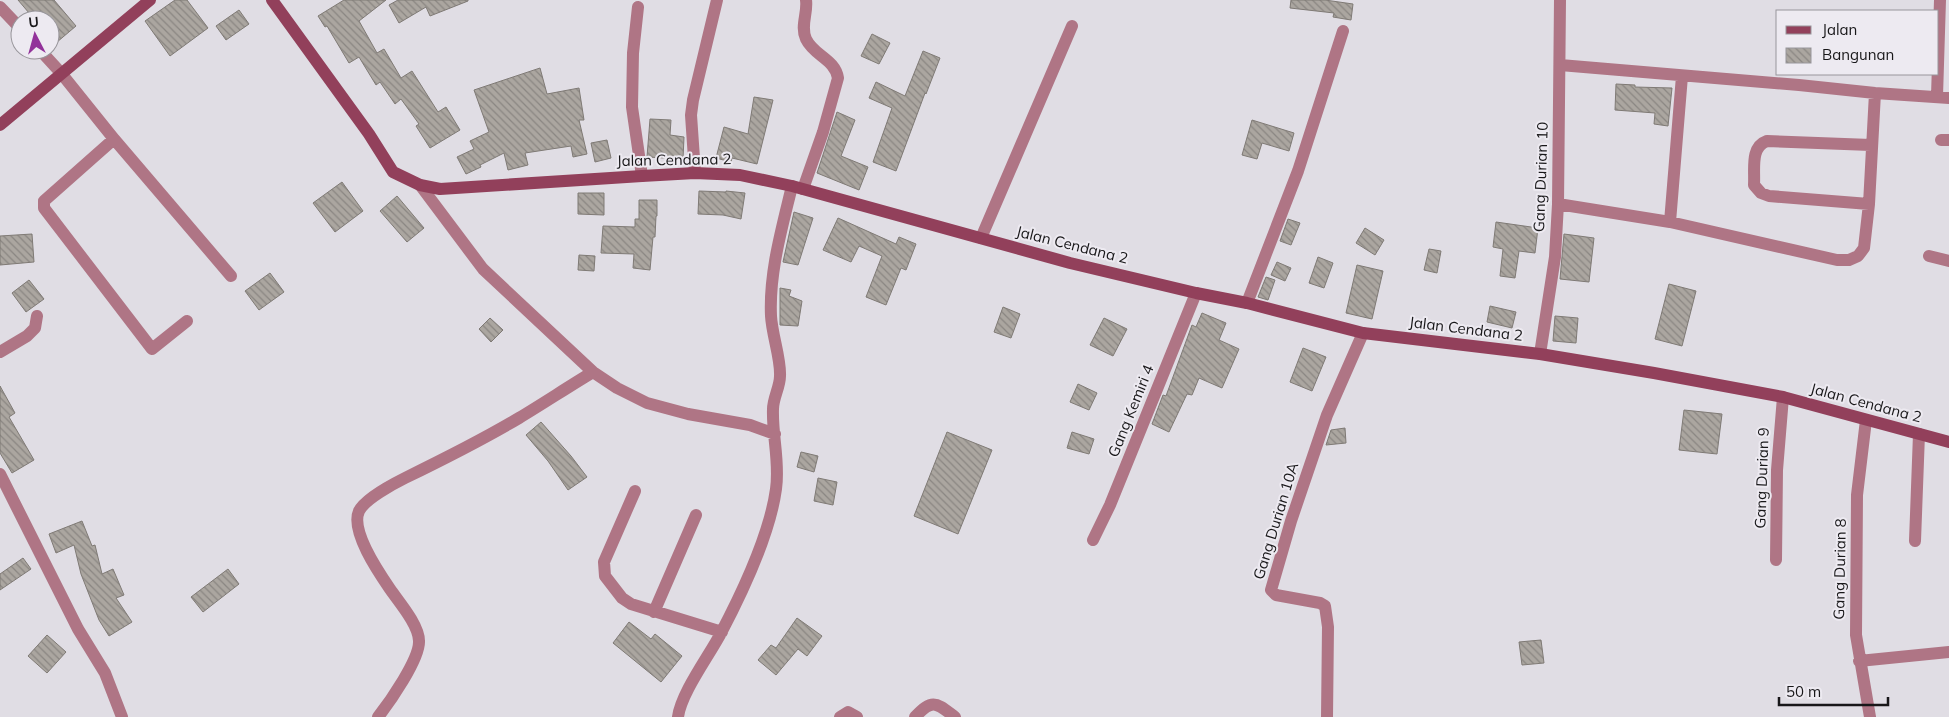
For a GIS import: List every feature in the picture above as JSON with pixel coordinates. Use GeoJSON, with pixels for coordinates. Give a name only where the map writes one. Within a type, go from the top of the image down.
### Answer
{"type":"FeatureCollection","features":[{"type":"Feature","properties":{"kind":"street"},"geometry":{"type":"LineString","coordinates":[[0,125],[150,0]]}},
{"type":"Feature","properties":{"kind":"street","name":"Jalan Cendana 2"},"geometry":{"type":"LineString","coordinates":[[272,0],[369,134],[393,172],[420,185],[440,189],[695,173],[740,175],[797,187],[1070,263],[1196,293],[1248,303],[1363,333],[1540,354],[1783,397],[1949,442]]}},
{"type":"Feature","properties":{"kind":"street"},"geometry":{"type":"LineString","coordinates":[[695,173],[691,115],[717,0]]}},
{"type":"Feature","properties":{"kind":"street"},"geometry":{"type":"LineString","coordinates":[[678,717],[683,700],[722,632],[765,532],[776,488],[777,462],[772,408],[780,376],[771,317],[775,262],[797,187],[823,132],[838,78],[837,70],[833,65],[810,47],[806,38],[803,28],[807,9],[806,0]]}},
{"type":"Feature","properties":{"kind":"street","name":"Gang Durian 10"},"geometry":{"type":"LineString","coordinates":[[1540,354],[1555,257],[1558,204],[1560,0]]}},
{"type":"Feature","properties":{"kind":"street"},"geometry":{"type":"LineString","coordinates":[[1560,65],[1800,84],[1875,93],[1943,97],[1940,0]]}},
{"type":"Feature","properties":{"kind":"street"},"geometry":{"type":"LineString","coordinates":[[0,7],[10,18]]}},
{"type":"Feature","properties":{"kind":"street"},"geometry":{"type":"LineString","coordinates":[[638,7],[633,53],[632,108],[642,176]]}},
{"type":"Feature","properties":{"kind":"street"},"geometry":{"type":"LineString","coordinates":[[982,238],[1072,26]]}},
{"type":"Feature","properties":{"kind":"street"},"geometry":{"type":"LineString","coordinates":[[1248,303],[1298,171],[1344,31]]}},
{"type":"Feature","properties":{"kind":"street"},"geometry":{"type":"LineString","coordinates":[[49,60],[231,276]]}},
{"type":"Feature","properties":{"kind":"street"},"geometry":{"type":"LineString","coordinates":[[1670,222],[1682,76]]}},
{"type":"Feature","properties":{"kind":"street"},"geometry":{"type":"LineString","coordinates":[[1558,204],[1670,222],[1837,260],[1849,260],[1858,256],[1864,248],[1869,204],[1875,93]]}},
{"type":"Feature","properties":{"kind":"street"},"geometry":{"type":"LineString","coordinates":[[114,139],[44,201],[44,208],[152,349],[187,321]]}},
{"type":"Feature","properties":{"kind":"street"},"geometry":{"type":"LineString","coordinates":[[1869,204],[1769,196],[1761,193],[1754,185],[1755,152],[1760,144],[1767,141],[1871,145]]}},
{"type":"Feature","properties":{"kind":"street"},"geometry":{"type":"LineString","coordinates":[[420,185],[483,269],[593,372],[617,388],[647,403],[688,414],[750,425],[775,434]]}},
{"type":"Feature","properties":{"kind":"street"},"geometry":{"type":"LineString","coordinates":[[1929,256],[1949,261]]}},
{"type":"Feature","properties":{"kind":"street","name":"Gang Kemiri 4"},"geometry":{"type":"LineString","coordinates":[[1093,540],[1110,505],[1196,293]]}},
{"type":"Feature","properties":{"kind":"street"},"geometry":{"type":"LineString","coordinates":[[0,352],[31,332],[35,328],[37,316]]}},
{"type":"Feature","properties":{"kind":"street","name":"Gang Durian 10A"},"geometry":{"type":"LineString","coordinates":[[1328,717],[1328,627],[1325,606],[1320,602],[1276,595],[1271,590],[1291,521],[1326,415],[1363,333]]}},
{"type":"Feature","properties":{"kind":"street"},"geometry":{"type":"LineString","coordinates":[[378,717],[414,662],[420,641],[410,616],[389,588],[364,546],[358,530],[358,512],[363,506],[398,482],[445,459],[519,418],[593,372]]}},
{"type":"Feature","properties":{"kind":"street","name":"Gang Durian 9"},"geometry":{"type":"LineString","coordinates":[[1776,560],[1777,470],[1783,397]]}},
{"type":"Feature","properties":{"kind":"street","name":"Gang Durian 8"},"geometry":{"type":"LineString","coordinates":[[1866,420],[1857,495],[1856,635],[1870,717]]}},
{"type":"Feature","properties":{"kind":"street"},"geometry":{"type":"LineString","coordinates":[[1915,541],[1920,434]]}},
{"type":"Feature","properties":{"kind":"street"},"geometry":{"type":"LineString","coordinates":[[0,474],[78,629],[105,673],[122,717]]}},
{"type":"Feature","properties":{"kind":"street"},"geometry":{"type":"LineString","coordinates":[[635,491],[604,562],[605,576],[622,598],[631,604],[722,632]]}},
{"type":"Feature","properties":{"kind":"street"},"geometry":{"type":"LineString","coordinates":[[654,612],[696,515]]}},
{"type":"Feature","properties":{"kind":"street"},"geometry":{"type":"LineString","coordinates":[[1859,661],[1949,652]]}},
{"type":"Feature","properties":{"kind":"street"},"geometry":{"type":"LineString","coordinates":[[915,717],[930,704],[937,704],[955,717]]}},
{"type":"Feature","properties":{"kind":"street"},"geometry":{"type":"LineString","coordinates":[[840,717],[848,712],[857,717]]}},
{"type":"Feature","properties":{"kind":"building"},"geometry":{"type":"Polygon","coordinates":[[[18,0],[54,0],[76,26],[60,40],[60,10],[26,10],[18,0]]]}},
{"type":"Feature","properties":{"kind":"building"},"geometry":{"type":"Polygon","coordinates":[[[175,0],[187,0],[208,28],[170,56],[145,21],[175,0]]]}},
{"type":"Feature","properties":{"kind":"building"},"geometry":{"type":"Polygon","coordinates":[[[344,0],[386,0],[359,21],[377,53],[384,49],[401,78],[412,71],[438,112],[446,107],[460,130],[430,148],[416,126],[419,124],[401,99],[395,104],[380,82],[376,85],[359,57],[349,63],[327,26],[325,27],[318,16],[344,0]]]}},
{"type":"Feature","properties":{"kind":"building"},"geometry":{"type":"Polygon","coordinates":[[[398,0],[468,1],[430,16],[426,7],[399,23],[389,5],[398,0]]]}},
{"type":"Feature","properties":{"kind":"building"},"geometry":{"type":"Polygon","coordinates":[[[1291,0],[1325,0],[1353,4],[1351,20],[1333,17],[1334,13],[1290,8],[1291,0]]]}},
{"type":"Feature","properties":{"kind":"building"},"geometry":{"type":"Polygon","coordinates":[[[239,10],[249,24],[226,40],[216,26],[239,10]]]}},
{"type":"Feature","properties":{"kind":"building"},"geometry":{"type":"Polygon","coordinates":[[[872,34],[890,43],[879,64],[861,56],[872,34]]]}},
{"type":"Feature","properties":{"kind":"building"},"geometry":{"type":"Polygon","coordinates":[[[923,51],[940,58],[896,171],[873,162],[892,108],[869,98],[876,82],[905,96],[923,51]]]}},
{"type":"Feature","properties":{"kind":"building"},"geometry":{"type":"Polygon","coordinates":[[[540,68],[547,94],[579,88],[584,120],[579,120],[587,154],[573,157],[571,146],[525,153],[528,165],[508,170],[504,153],[466,174],[457,157],[474,149],[470,141],[489,132],[474,90],[540,68]]]}},
{"type":"Feature","properties":{"kind":"building"},"geometry":{"type":"Polygon","coordinates":[[[1616,84],[1635,85],[1635,87],[1672,88],[1668,126],[1654,124],[1655,113],[1615,110],[1616,84]]]}},
{"type":"Feature","properties":{"kind":"building"},"geometry":{"type":"Polygon","coordinates":[[[754,97],[773,100],[757,164],[732,158],[731,162],[716,158],[724,127],[748,134],[754,97]]]}},
{"type":"Feature","properties":{"kind":"building"},"geometry":{"type":"Polygon","coordinates":[[[837,112],[855,120],[841,156],[868,167],[859,190],[817,173],[837,112]]]}},
{"type":"Feature","properties":{"kind":"building"},"geometry":{"type":"Polygon","coordinates":[[[650,119],[671,120],[670,135],[684,137],[683,159],[647,157],[650,119]]]}},
{"type":"Feature","properties":{"kind":"building"},"geometry":{"type":"Polygon","coordinates":[[[1252,120],[1294,133],[1289,151],[1262,143],[1257,159],[1242,155],[1252,120]]]}},
{"type":"Feature","properties":{"kind":"building"},"geometry":{"type":"Polygon","coordinates":[[[607,140],[611,158],[595,162],[591,143],[607,140]]]}},
{"type":"Feature","properties":{"kind":"building"},"geometry":{"type":"Polygon","coordinates":[[[342,182],[363,211],[335,232],[313,203],[342,182]]]}},
{"type":"Feature","properties":{"kind":"building"},"geometry":{"type":"Polygon","coordinates":[[[699,191],[745,193],[741,219],[723,215],[698,214],[699,191]]]}},
{"type":"Feature","properties":{"kind":"building"},"geometry":{"type":"Polygon","coordinates":[[[578,193],[604,193],[604,215],[578,214],[578,193]]]}},
{"type":"Feature","properties":{"kind":"building"},"geometry":{"type":"Polygon","coordinates":[[[397,196],[424,228],[407,242],[380,211],[397,196]]]}},
{"type":"Feature","properties":{"kind":"building"},"geometry":{"type":"Polygon","coordinates":[[[639,200],[657,200],[655,237],[653,237],[650,270],[633,268],[634,254],[601,253],[603,226],[635,227],[635,219],[639,219],[639,200]]]}},
{"type":"Feature","properties":{"kind":"building"},"geometry":{"type":"Polygon","coordinates":[[[794,212],[813,218],[798,265],[783,262],[794,212]]]}},
{"type":"Feature","properties":{"kind":"building"},"geometry":{"type":"Polygon","coordinates":[[[838,218],[896,244],[899,237],[916,244],[906,270],[901,268],[886,305],[866,297],[882,256],[859,246],[851,262],[823,250],[838,218]]]}},
{"type":"Feature","properties":{"kind":"building"},"geometry":{"type":"Polygon","coordinates":[[[1288,219],[1300,223],[1291,245],[1280,241],[1288,219]]]}},
{"type":"Feature","properties":{"kind":"building"},"geometry":{"type":"Polygon","coordinates":[[[1496,222],[1538,228],[1535,253],[1519,251],[1515,278],[1500,276],[1503,249],[1493,247],[1496,222]]]}},
{"type":"Feature","properties":{"kind":"building"},"geometry":{"type":"Polygon","coordinates":[[[1365,228],[1384,240],[1375,255],[1356,243],[1365,228]]]}},
{"type":"Feature","properties":{"kind":"building"},"geometry":{"type":"Polygon","coordinates":[[[32,234],[34,262],[0,265],[0,236],[32,234]]]}},
{"type":"Feature","properties":{"kind":"building"},"geometry":{"type":"Polygon","coordinates":[[[1564,234],[1594,238],[1589,282],[1560,279],[1564,234]]]}},
{"type":"Feature","properties":{"kind":"building"},"geometry":{"type":"Polygon","coordinates":[[[1429,249],[1441,251],[1437,273],[1424,270],[1429,249]]]}},
{"type":"Feature","properties":{"kind":"building"},"geometry":{"type":"Polygon","coordinates":[[[579,255],[595,256],[594,271],[578,270],[579,255]]]}},
{"type":"Feature","properties":{"kind":"building"},"geometry":{"type":"Polygon","coordinates":[[[1318,257],[1333,263],[1324,288],[1309,283],[1318,257]]]}},
{"type":"Feature","properties":{"kind":"building"},"geometry":{"type":"Polygon","coordinates":[[[1277,262],[1291,268],[1285,281],[1271,275],[1277,262]]]}},
{"type":"Feature","properties":{"kind":"building"},"geometry":{"type":"Polygon","coordinates":[[[1357,265],[1383,271],[1372,319],[1346,313],[1357,265]]]}},
{"type":"Feature","properties":{"kind":"building"},"geometry":{"type":"Polygon","coordinates":[[[270,273],[284,292],[259,310],[245,291],[270,273]]]}},
{"type":"Feature","properties":{"kind":"building"},"geometry":{"type":"Polygon","coordinates":[[[1266,277],[1275,280],[1268,300],[1258,297],[1266,277]]]}},
{"type":"Feature","properties":{"kind":"building"},"geometry":{"type":"Polygon","coordinates":[[[29,280],[44,299],[26,312],[12,293],[29,280]]]}},
{"type":"Feature","properties":{"kind":"building"},"geometry":{"type":"Polygon","coordinates":[[[1669,284],[1696,291],[1682,346],[1655,339],[1669,284]]]}},
{"type":"Feature","properties":{"kind":"building"},"geometry":{"type":"Polygon","coordinates":[[[780,288],[791,290],[789,296],[802,301],[798,326],[780,325],[780,288]]]}},
{"type":"Feature","properties":{"kind":"building"},"geometry":{"type":"Polygon","coordinates":[[[1490,306],[1516,312],[1512,328],[1487,322],[1490,306]]]}},
{"type":"Feature","properties":{"kind":"building"},"geometry":{"type":"Polygon","coordinates":[[[1003,307],[1020,314],[1011,338],[994,332],[1003,307]]]}},
{"type":"Feature","properties":{"kind":"building"},"geometry":{"type":"Polygon","coordinates":[[[1202,313],[1226,323],[1219,340],[1239,349],[1222,388],[1199,378],[1192,395],[1187,394],[1169,432],[1152,424],[1163,395],[1166,396],[1192,325],[1196,327],[1202,313]]]}},
{"type":"Feature","properties":{"kind":"building"},"geometry":{"type":"Polygon","coordinates":[[[1555,316],[1578,318],[1576,343],[1553,341],[1555,316]]]}},
{"type":"Feature","properties":{"kind":"building"},"geometry":{"type":"Polygon","coordinates":[[[490,318],[503,330],[491,342],[479,329],[490,318]]]}},
{"type":"Feature","properties":{"kind":"building"},"geometry":{"type":"Polygon","coordinates":[[[1104,318],[1127,329],[1113,356],[1090,345],[1104,318]]]}},
{"type":"Feature","properties":{"kind":"building"},"geometry":{"type":"Polygon","coordinates":[[[1303,348],[1326,357],[1312,391],[1290,382],[1303,348]]]}},
{"type":"Feature","properties":{"kind":"building"},"geometry":{"type":"Polygon","coordinates":[[[1078,384],[1097,393],[1089,410],[1070,402],[1078,384]]]}},
{"type":"Feature","properties":{"kind":"building"},"geometry":{"type":"Polygon","coordinates":[[[0,386],[15,413],[9,417],[34,460],[12,473],[0,453],[0,386]]]}},
{"type":"Feature","properties":{"kind":"building"},"geometry":{"type":"Polygon","coordinates":[[[1684,410],[1722,414],[1717,454],[1679,450],[1684,410]]]}},
{"type":"Feature","properties":{"kind":"building"},"geometry":{"type":"Polygon","coordinates":[[[541,422],[587,477],[568,490],[548,461],[526,435],[541,422]]]}},
{"type":"Feature","properties":{"kind":"building"},"geometry":{"type":"Polygon","coordinates":[[[1345,428],[1346,443],[1326,445],[1331,430],[1345,428]]]}},
{"type":"Feature","properties":{"kind":"building"},"geometry":{"type":"Polygon","coordinates":[[[947,432],[992,450],[958,534],[914,516],[947,432]]]}},
{"type":"Feature","properties":{"kind":"building"},"geometry":{"type":"Polygon","coordinates":[[[1072,432],[1094,439],[1089,454],[1067,448],[1072,432]]]}},
{"type":"Feature","properties":{"kind":"building"},"geometry":{"type":"Polygon","coordinates":[[[801,452],[818,456],[814,472],[797,467],[801,452]]]}},
{"type":"Feature","properties":{"kind":"building"},"geometry":{"type":"Polygon","coordinates":[[[818,478],[837,482],[833,505],[814,501],[818,478]]]}},
{"type":"Feature","properties":{"kind":"building"},"geometry":{"type":"Polygon","coordinates":[[[82,521],[92,546],[95,545],[102,574],[113,569],[124,595],[116,598],[132,622],[109,636],[99,620],[81,574],[74,545],[56,553],[49,534],[82,521]]]}},
{"type":"Feature","properties":{"kind":"building"},"geometry":{"type":"Polygon","coordinates":[[[23,558],[31,569],[0,590],[0,574],[23,558]]]}},
{"type":"Feature","properties":{"kind":"building"},"geometry":{"type":"Polygon","coordinates":[[[228,569],[239,584],[203,612],[191,597],[228,569]]]}},
{"type":"Feature","properties":{"kind":"building"},"geometry":{"type":"Polygon","coordinates":[[[797,618],[822,636],[807,656],[798,649],[776,675],[758,660],[771,645],[776,648],[797,618]]]}},
{"type":"Feature","properties":{"kind":"building"},"geometry":{"type":"Polygon","coordinates":[[[629,622],[651,639],[655,634],[682,656],[661,682],[613,643],[629,622]]]}},
{"type":"Feature","properties":{"kind":"building"},"geometry":{"type":"Polygon","coordinates":[[[47,635],[66,652],[47,673],[28,656],[47,635]]]}},
{"type":"Feature","properties":{"kind":"building"},"geometry":{"type":"Polygon","coordinates":[[[1541,640],[1544,663],[1522,665],[1519,642],[1541,640]]]}}]}
